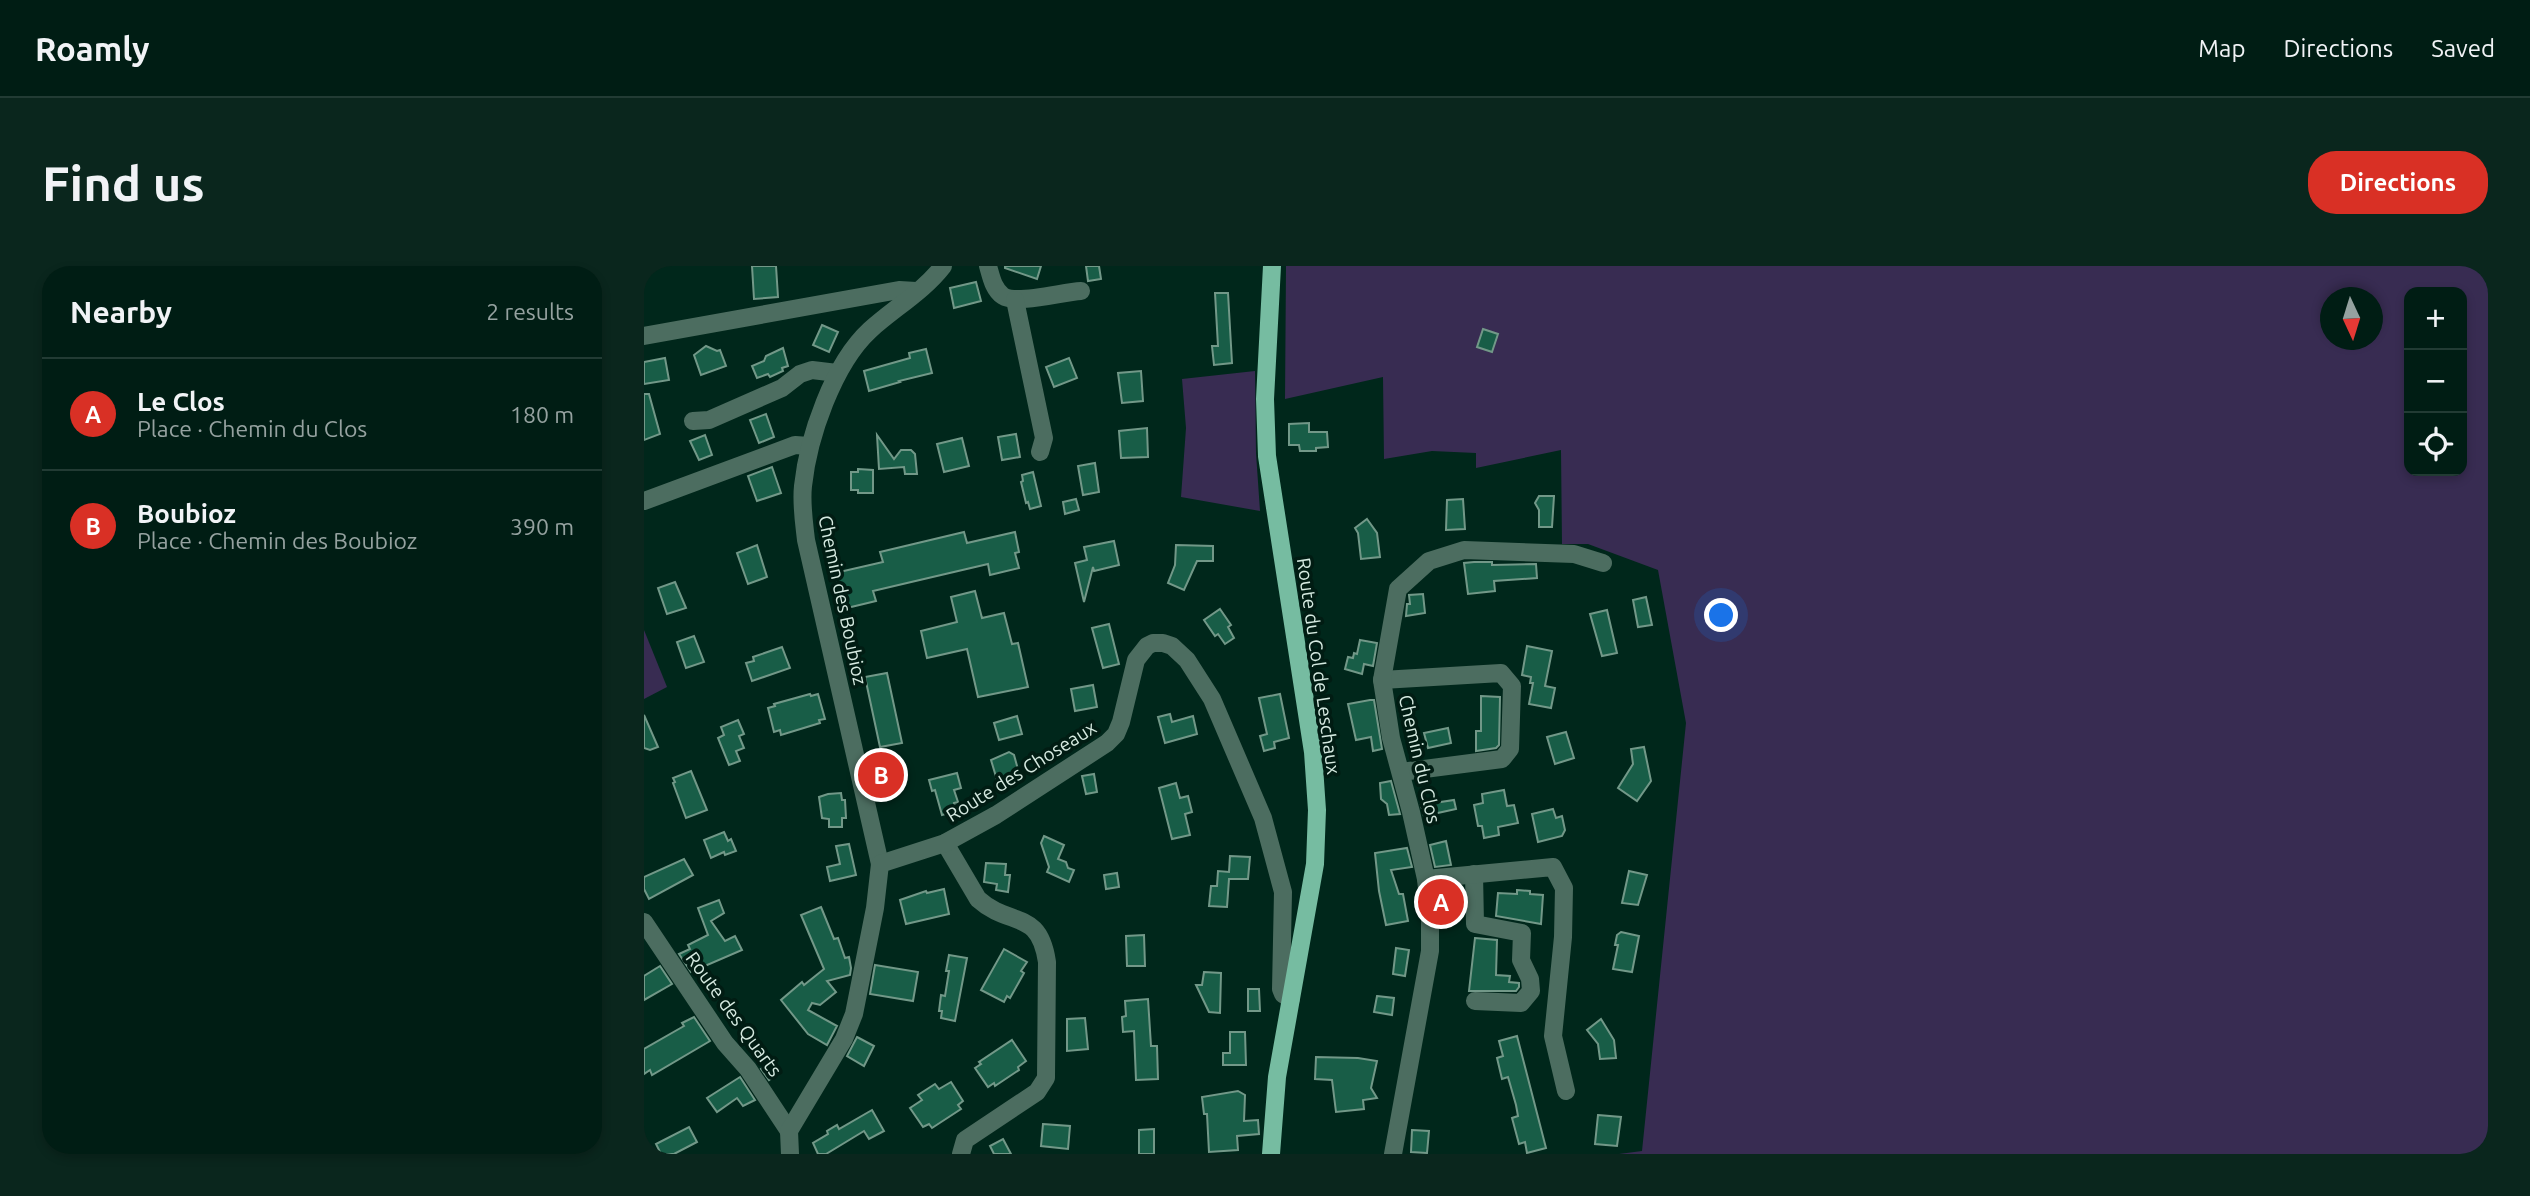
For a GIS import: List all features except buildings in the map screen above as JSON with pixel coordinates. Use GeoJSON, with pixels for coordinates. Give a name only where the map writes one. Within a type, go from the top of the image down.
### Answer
{"type":"FeatureCollection","features":[{"type":"Feature","properties":{"kind":"main road","name":"Route du Col de Leschaux"},"geometry":{"type":"LineString","coordinates":[[1272,266],[1265,399],[1267,456],[1312,739],[1317,810],[1315,864],[1277,1077],[1272,1154]]}},
{"type":"Feature","properties":{"kind":"street","name":"Chemin des Boubioz"},"geometry":{"type":"LineString","coordinates":[[880,864],[806,540],[803,488],[809,446],[837,373],[868,332],[943,266]]}},
{"type":"Feature","properties":{"kind":"street"},"geometry":{"type":"LineString","coordinates":[[988,266],[993,284],[1002,295],[1015,300],[1080,291]]}},
{"type":"Feature","properties":{"kind":"street"},"geometry":{"type":"LineString","coordinates":[[644,336],[899,290],[916,291]]}},
{"type":"Feature","properties":{"kind":"street"},"geometry":{"type":"LineString","coordinates":[[1015,300],[1044,438],[1040,452]]}},
{"type":"Feature","properties":{"kind":"street"},"geometry":{"type":"LineString","coordinates":[[693,421],[709,420],[782,388],[800,374],[812,370],[837,373]]}},
{"type":"Feature","properties":{"kind":"street"},"geometry":{"type":"LineString","coordinates":[[644,501],[795,445],[809,446]]}},
{"type":"Feature","properties":{"kind":"street","name":"Chemin du Clos"},"geometry":{"type":"LineString","coordinates":[[1393,1154],[1430,951],[1426,879],[1391,738],[1382,680],[1398,589],[1429,561],[1464,550],[1574,554],[1603,564]]}},
{"type":"Feature","properties":{"kind":"street","name":"Route des Choseaux"},"geometry":{"type":"LineString","coordinates":[[880,864],[945,843],[996,815],[1107,743],[1116,734],[1121,722],[1136,660],[1147,646],[1163,643],[1172,646],[1187,660],[1212,699],[1263,818],[1283,892],[1281,989],[1283,994],[1291,999]]}},
{"type":"Feature","properties":{"kind":"street"},"geometry":{"type":"LineString","coordinates":[[1382,680],[1501,673],[1513,686],[1510,750],[1502,759],[1401,772]]}},
{"type":"Feature","properties":{"kind":"street"},"geometry":{"type":"LineString","coordinates":[[945,843],[978,899],[985,906],[1038,931],[1045,946],[1047,962],[1046,1078],[1037,1092],[965,1140],[961,1154]]}},
{"type":"Feature","properties":{"kind":"street"},"geometry":{"type":"LineString","coordinates":[[790,1154],[789,1131],[844,1039],[854,1014],[875,908],[880,864]]}},
{"type":"Feature","properties":{"kind":"street"},"geometry":{"type":"LineString","coordinates":[[1426,879],[1553,867],[1564,888],[1563,937],[1553,1036],[1566,1091]]}},
{"type":"Feature","properties":{"kind":"street"},"geometry":{"type":"LineString","coordinates":[[1474,874],[1475,924],[1522,933],[1521,960],[1530,979],[1531,991],[1521,1003],[1475,1001]]}},
{"type":"Feature","properties":{"kind":"street","name":"Route des Quarts"},"geometry":{"type":"LineString","coordinates":[[644,922],[789,1131]]}},
{"type":"Feature","properties":{"kind":"shaded area"},"geometry":{"type":"Polygon","coordinates":[[[1286,266],[2488,266],[2488,1154],[1619,1154],[1642,1151],[1686,723],[1658,570],[1588,544],[1562,544],[1561,450],[1476,468],[1476,453],[1432,451],[1384,459],[1383,377],[1285,399],[1286,266]]]}},
{"type":"Feature","properties":{"kind":"shaded area"},"geometry":{"type":"Polygon","coordinates":[[[1255,371],[1260,511],[1181,497],[1186,428],[1182,379],[1255,371]]]}},
{"type":"Feature","properties":{"kind":"shaded area"},"geometry":{"type":"Polygon","coordinates":[[[644,630],[667,687],[644,699],[644,630]]]}},
{"type":"Feature","properties":{"kind":"place","name":"Boubioz"},"geometry":{"type":"Point","coordinates":[881,775]}},
{"type":"Feature","properties":{"kind":"place","name":"Le Clos"},"geometry":{"type":"Point","coordinates":[1441,902]}}]}
